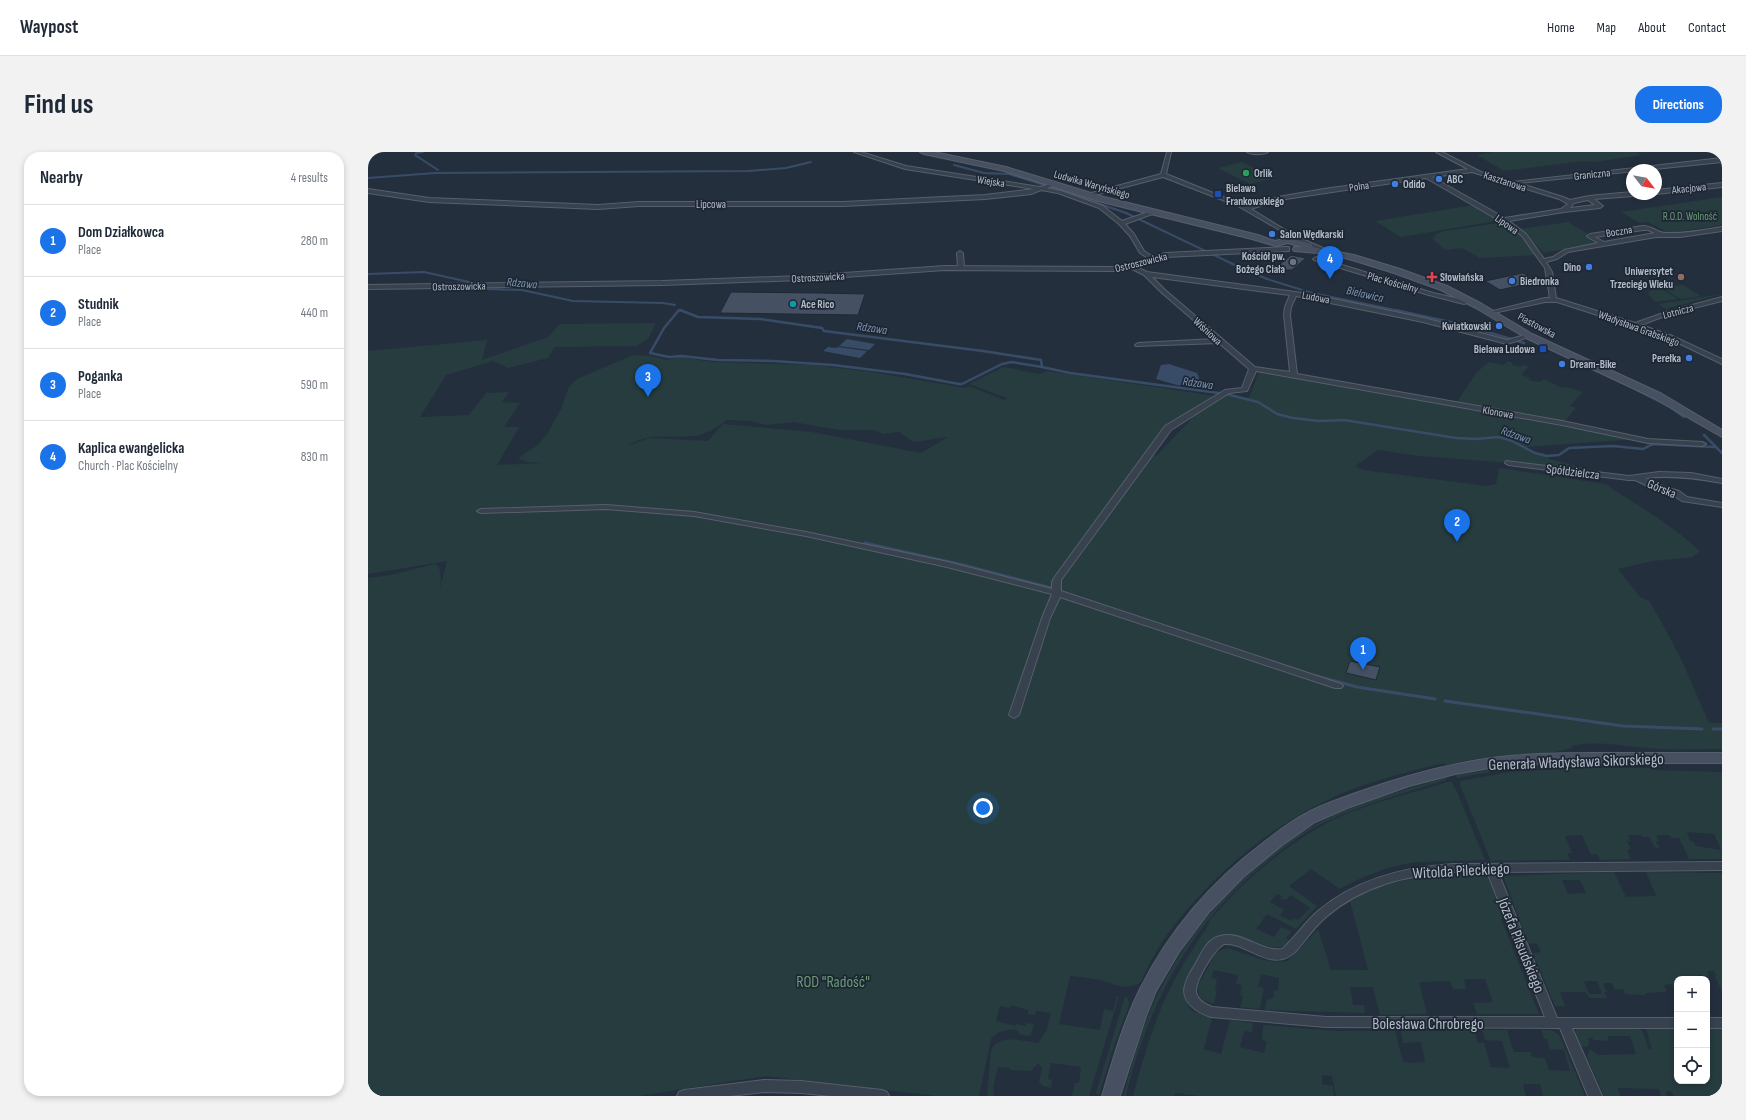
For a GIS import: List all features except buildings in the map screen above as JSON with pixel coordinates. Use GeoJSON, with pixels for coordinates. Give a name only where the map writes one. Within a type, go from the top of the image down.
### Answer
{"type":"FeatureCollection","features":[{"type":"Feature","properties":{"kind":"main road","name":"Ludwika Waryńskiego"},"geometry":{"type":"LineString","coordinates":[[924,152],[1002,168],[1048,187],[1087,195],[1255,237],[1288,242]]}},
{"type":"Feature","properties":{"kind":"main road","name":"Piastowska"},"geometry":{"type":"LineString","coordinates":[[1288,242],[1321,249],[1376,264],[1444,288],[1490,313],[1520,338],[1640,386],[1722,434]]}},
{"type":"Feature","properties":{"kind":"main road","name":"Piastowska"},"geometry":{"type":"LineString","coordinates":[[1288,242],[1309,249],[1334,253]]}},
{"type":"Feature","properties":{"kind":"main road","name":"Generała Władysława Sikorskiego"},"geometry":{"type":"LineString","coordinates":[[1111,1096],[1136,1017],[1148,990],[1166,957],[1189,924],[1213,896],[1239,871],[1266,848],[1313,816],[1336,806],[1385,789],[1434,774],[1481,764],[1510,760],[1564,758],[1722,758]]}},
{"type":"Feature","properties":{"kind":"street","name":"Wiejska"},"geometry":{"type":"LineString","coordinates":[[856,152],[905,167],[1048,187],[1096,204],[1121,223],[1132,236],[1142,252],[1152,259]]}},
{"type":"Feature","properties":{"kind":"street"},"geometry":{"type":"LineString","coordinates":[[1163,175],[1169,152]]}},
{"type":"Feature","properties":{"kind":"street"},"geometry":{"type":"LineString","coordinates":[[1250,152],[1266,152]]}},
{"type":"Feature","properties":{"kind":"street","name":"Kasztanowa"},"geometry":{"type":"LineString","coordinates":[[1438,152],[1473,170],[1570,204]]}},
{"type":"Feature","properties":{"kind":"street","name":"Graniczna"},"geometry":{"type":"LineString","coordinates":[[1510,183],[1722,160]]}},
{"type":"Feature","properties":{"kind":"street","name":"Polna"},"geometry":{"type":"LineString","coordinates":[[1247,209],[1283,198],[1361,185],[1473,170]]}},
{"type":"Feature","properties":{"kind":"street"},"geometry":{"type":"LineString","coordinates":[[1087,195],[1163,175],[1247,209],[1288,242]]}},
{"type":"Feature","properties":{"kind":"street","name":"Lipowa"},"geometry":{"type":"LineString","coordinates":[[1426,176],[1504,220],[1524,236],[1548,268],[1550,274],[1549,284],[1554,300]]}},
{"type":"Feature","properties":{"kind":"street","name":"Akacjowa"},"geometry":{"type":"LineString","coordinates":[[1662,191],[1722,185]]}},
{"type":"Feature","properties":{"kind":"street","name":"Lipcowa"},"geometry":{"type":"LineString","coordinates":[[368,190],[437,200],[598,207],[639,204],[858,203],[994,196],[1048,187]]}},
{"type":"Feature","properties":{"kind":"street"},"geometry":{"type":"LineString","coordinates":[[1563,210],[1570,204],[1588,198],[1626,195]]}},
{"type":"Feature","properties":{"kind":"street"},"geometry":{"type":"LineString","coordinates":[[1504,220],[1563,210],[1600,206],[1588,198]]}},
{"type":"Feature","properties":{"kind":"street"},"geometry":{"type":"LineString","coordinates":[[1121,223],[1153,212]]}},
{"type":"Feature","properties":{"kind":"street","name":"Boczna"},"geometry":{"type":"LineString","coordinates":[[1603,244],[1590,236],[1643,228],[1649,228],[1663,235]]}},
{"type":"Feature","properties":{"kind":"street","name":"Boczna"},"geometry":{"type":"LineString","coordinates":[[1542,261],[1555,258],[1566,251],[1603,244],[1663,235],[1680,236],[1722,229]]}},
{"type":"Feature","properties":{"kind":"street","name":"Ostroszowicka"},"geometry":{"type":"LineString","coordinates":[[1266,250],[1288,242]]}},
{"type":"Feature","properties":{"kind":"street","name":"Ostroszowicka"},"geometry":{"type":"LineString","coordinates":[[368,287],[615,284],[793,279],[961,268],[1114,270],[1171,254],[1208,254],[1266,250],[1288,242]]}},
{"type":"Feature","properties":{"kind":"street"},"geometry":{"type":"LineString","coordinates":[[960,254],[961,268]]}},
{"type":"Feature","properties":{"kind":"street","name":"Plac Kościelny"},"geometry":{"type":"LineString","coordinates":[[1316,259],[1431,294],[1464,302],[1470,302]]}},
{"type":"Feature","properties":{"kind":"street","name":"Wiśniowa"},"geometry":{"type":"LineString","coordinates":[[1130,266],[1146,274],[1159,288],[1205,327],[1218,341],[1253,369]]}},
{"type":"Feature","properties":{"kind":"street","name":"Ludowa"},"geometry":{"type":"LineString","coordinates":[[1146,274],[1294,293],[1424,320],[1506,342],[1520,338]]}},
{"type":"Feature","properties":{"kind":"street"},"geometry":{"type":"LineString","coordinates":[[1294,293],[1288,307],[1287,315],[1294,375]]}},
{"type":"Feature","properties":{"kind":"street","name":"Lotnicza"},"geometry":{"type":"LineString","coordinates":[[1636,325],[1668,313],[1722,299]]}},
{"type":"Feature","properties":{"kind":"street"},"geometry":{"type":"LineString","coordinates":[[1490,313],[1545,300],[1554,300]]}},
{"type":"Feature","properties":{"kind":"street","name":"Władysława Grabskiego"},"geometry":{"type":"LineString","coordinates":[[1554,300],[1568,303],[1668,336],[1722,362]]}},
{"type":"Feature","properties":{"kind":"street"},"geometry":{"type":"LineString","coordinates":[[1138,345],[1218,341]]}},
{"type":"Feature","properties":{"kind":"street"},"geometry":{"type":"LineString","coordinates":[[1014,715],[1046,618],[1057,593],[1054,586],[1057,580],[1168,428],[1205,403],[1223,394],[1247,389],[1253,369]]}},
{"type":"Feature","properties":{"kind":"street","name":"Klonowa"},"geometry":{"type":"LineString","coordinates":[[1253,369],[1562,423],[1648,441],[1670,444],[1702,444]]}},
{"type":"Feature","properties":{"kind":"street","name":"Spółdzielcza"},"geometry":{"type":"LineString","coordinates":[[1509,463],[1625,478],[1638,478]]}},
{"type":"Feature","properties":{"kind":"street","name":"Górska"},"geometry":{"type":"LineString","coordinates":[[1638,478],[1659,474],[1691,475],[1722,481]]}},
{"type":"Feature","properties":{"kind":"street","name":"Górska"},"geometry":{"type":"LineString","coordinates":[[1638,478],[1662,489],[1676,493],[1685,499],[1722,505]]}},
{"type":"Feature","properties":{"kind":"street"},"geometry":{"type":"LineString","coordinates":[[481,511],[606,507],[694,514],[799,533],[948,565],[1057,593],[1338,686]]}},
{"type":"Feature","properties":{"kind":"street","name":"Witolda Pileckiego"},"geometry":{"type":"LineString","coordinates":[[1190,992],[1191,984],[1211,948],[1218,941],[1230,940],[1266,954],[1286,953],[1322,914],[1348,896],[1378,881],[1405,873],[1430,869],[1722,866]]}},
{"type":"Feature","properties":{"kind":"street","name":"Józefa Piłsudskiego"},"geometry":{"type":"LineString","coordinates":[[1491,868],[1559,1023],[1595,1096]]}},
{"type":"Feature","properties":{"kind":"street","name":"Bolesława Chrobrego"},"geometry":{"type":"LineString","coordinates":[[1190,992],[1198,1005],[1211,1012],[1326,1022],[1674,1023]]}},
{"type":"Feature","properties":{"kind":"street"},"geometry":{"type":"LineString","coordinates":[[1710,1023],[1722,1023]]}},
{"type":"Feature","properties":{"kind":"street"},"geometry":{"type":"LineString","coordinates":[[684,1096],[766,1086],[801,1087],[882,1096]]}},
{"type":"Feature","properties":{"kind":"green space"},"geometry":{"type":"Polygon","coordinates":[[[1493,152],[1636,152],[1642,155],[1595,162],[1584,161],[1504,171],[1477,155],[1493,152]]]}},
{"type":"Feature","properties":{"kind":"green space","name":"Orlik"},"geometry":{"type":"Polygon","coordinates":[[[1242,162],[1274,178],[1250,184],[1218,168],[1242,162]]]}},
{"type":"Feature","properties":{"kind":"green space","name":"R.O.D. Wolność"},"geometry":{"type":"Polygon","coordinates":[[[1722,197],[1722,225],[1669,233],[1648,222],[1640,223],[1621,212],[1722,197]]]}},
{"type":"Feature","properties":{"kind":"green space"},"geometry":{"type":"Polygon","coordinates":[[[1474,205],[1501,220],[1401,237],[1375,221],[1474,205]]]}},
{"type":"Feature","properties":{"kind":"green space"},"geometry":{"type":"Polygon","coordinates":[[[1505,222],[1520,235],[1536,255],[1480,258],[1462,248],[1445,250],[1433,239],[1436,234],[1445,231],[1505,222]]]}},
{"type":"Feature","properties":{"kind":"green space"},"geometry":{"type":"Polygon","coordinates":[[[1568,222],[1588,234],[1586,237],[1595,243],[1544,253],[1520,229],[1568,222]]]}},
{"type":"Feature","properties":{"kind":"green space"},"geometry":{"type":"Polygon","coordinates":[[[1683,285],[1701,296],[1681,299],[1662,288],[1683,285]]]}},
{"type":"Feature","properties":{"kind":"green space"},"geometry":{"type":"Polygon","coordinates":[[[1658,288],[1678,299],[1655,302],[1648,294],[1649,291],[1658,288]]]}},
{"type":"Feature","properties":{"kind":"green space"},"geometry":{"type":"Polygon","coordinates":[[[1722,294],[1666,309],[1658,304],[1722,294]]]}},
{"type":"Feature","properties":{"kind":"green space","name":"ROD \"Radość\""},"geometry":{"type":"Polygon","coordinates":[[[656,323],[648,339],[637,346],[555,347],[548,358],[508,368],[493,361],[446,375],[420,417],[469,415],[486,393],[509,392],[502,402],[520,403],[504,427],[519,427],[497,465],[544,463],[527,462],[518,458],[538,445],[547,434],[561,409],[569,387],[577,379],[633,355],[651,356],[667,360],[679,357],[713,362],[813,365],[872,372],[965,388],[969,386],[1004,400],[1007,398],[969,384],[1004,367],[1039,374],[1047,371],[1216,396],[1172,425],[1149,453],[1156,456],[1200,410],[1221,399],[1226,394],[1249,398],[1259,372],[1513,414],[1625,437],[1625,440],[1524,447],[1535,453],[1547,456],[1549,459],[1620,477],[1509,463],[1420,456],[1378,450],[1355,466],[1363,470],[1487,486],[1496,484],[1499,468],[1605,484],[1658,518],[1684,537],[1700,551],[1692,557],[1653,561],[1618,569],[1640,597],[1649,601],[1661,621],[1682,661],[1709,723],[1722,723],[1722,749],[1685,750],[1657,749],[1609,744],[1580,744],[1571,746],[1572,748],[1555,752],[1474,759],[1447,765],[1444,763],[1393,776],[1355,788],[1320,803],[1257,843],[1219,876],[1179,919],[1166,936],[1139,983],[1126,987],[1097,979],[1070,976],[1059,1024],[1100,1030],[1104,1009],[1113,1011],[1117,996],[1119,996],[1089,1096],[1072,1096],[1075,1083],[1079,1083],[1081,1067],[1051,1063],[1048,1079],[1052,1080],[1051,1088],[1043,1086],[1039,1082],[1042,1068],[1038,1063],[1031,1071],[1010,1070],[1010,1068],[998,1067],[993,1088],[994,1096],[987,1096],[991,1051],[994,1045],[1005,1040],[1038,1043],[1047,1029],[1051,1013],[1036,1011],[1035,1015],[1028,1014],[1028,1010],[1011,1005],[1010,1008],[1000,1006],[996,1021],[1015,1026],[1016,1024],[1025,1026],[1026,1023],[1034,1024],[1031,1034],[1028,1036],[1019,1034],[1017,1030],[1006,1030],[993,1036],[991,1039],[979,1096],[937,1096],[766,1076],[639,1096],[368,1096],[368,578],[391,575],[435,564],[439,567],[441,577],[440,588],[447,561],[368,574],[368,351],[487,340],[482,360],[548,337],[560,324],[656,323]],[[727,420],[703,434],[685,437],[652,437],[636,441],[628,446],[649,438],[708,441],[723,424],[812,432],[921,453],[948,437],[914,442],[899,432],[883,434],[874,430],[839,430],[793,422],[767,425],[751,421],[727,420]]]}},
{"type":"Feature","properties":{"kind":"green space"},"geometry":{"type":"Polygon","coordinates":[[[1508,361],[1513,363],[1512,365],[1520,367],[1524,365],[1529,367],[1522,375],[1530,378],[1529,380],[1539,382],[1544,379],[1562,388],[1566,387],[1583,392],[1570,406],[1576,408],[1565,421],[1456,403],[1477,372],[1489,362],[1503,365],[1508,361]]]}},
{"type":"Feature","properties":{"kind":"green space"},"geometry":{"type":"Polygon","coordinates":[[[1599,763],[1654,764],[1652,767],[1647,764],[1552,766],[1504,770],[1457,778],[1456,775],[1527,766],[1599,763]]]}},
{"type":"Feature","properties":{"kind":"green space"},"geometry":{"type":"Polygon","coordinates":[[[1580,768],[1649,768],[1652,770],[1722,772],[1722,859],[1689,859],[1679,838],[1671,838],[1669,835],[1656,835],[1659,841],[1656,841],[1660,849],[1654,847],[1649,837],[1642,837],[1641,835],[1628,835],[1630,841],[1627,841],[1631,849],[1627,850],[1631,859],[1600,860],[1597,854],[1591,855],[1582,835],[1565,836],[1572,853],[1567,853],[1570,860],[1491,861],[1460,785],[1460,781],[1510,772],[1580,768]],[[1687,832],[1690,841],[1694,842],[1696,846],[1721,850],[1714,834],[1687,832]]]}},
{"type":"Feature","properties":{"kind":"green space"},"geometry":{"type":"Polygon","coordinates":[[[1447,777],[1446,780],[1367,805],[1321,824],[1290,844],[1241,885],[1204,926],[1174,971],[1161,995],[1150,1021],[1136,1059],[1126,1096],[1123,1096],[1144,1027],[1153,1004],[1168,975],[1185,947],[1205,920],[1251,871],[1276,850],[1304,831],[1332,816],[1374,799],[1447,777]]]}},
{"type":"Feature","properties":{"kind":"green space"},"geometry":{"type":"Polygon","coordinates":[[[1451,781],[1485,860],[1419,862],[1399,865],[1378,871],[1340,889],[1311,869],[1289,886],[1317,906],[1296,929],[1267,914],[1256,929],[1274,937],[1281,927],[1292,931],[1286,938],[1290,941],[1284,946],[1276,948],[1259,946],[1225,935],[1213,939],[1205,946],[1184,985],[1188,1006],[1192,1011],[1212,1018],[1204,1049],[1221,1054],[1230,1020],[1253,1023],[1252,1032],[1244,1031],[1240,1047],[1264,1053],[1267,1042],[1262,1040],[1263,1025],[1337,1031],[1395,1031],[1403,1061],[1409,1063],[1425,1062],[1421,1042],[1403,1043],[1401,1031],[1474,1030],[1478,1043],[1484,1043],[1491,1067],[1510,1068],[1502,1041],[1485,1040],[1482,1030],[1507,1030],[1514,1052],[1531,1052],[1532,1057],[1545,1058],[1549,1070],[1570,1071],[1564,1050],[1550,1049],[1547,1039],[1544,1039],[1541,1030],[1552,1030],[1560,1036],[1585,1096],[1543,1096],[1540,1084],[1523,1084],[1526,1096],[1336,1096],[1332,1076],[1322,1075],[1322,1084],[1333,1086],[1334,1096],[1199,1096],[1175,1093],[1174,1096],[1133,1096],[1154,1028],[1172,985],[1209,924],[1208,923],[1219,909],[1248,880],[1280,853],[1329,822],[1373,804],[1451,781]],[[1277,894],[1270,902],[1284,910],[1280,915],[1291,921],[1294,918],[1298,920],[1310,908],[1291,895],[1286,900],[1280,899],[1282,896],[1277,894]]]}},
{"type":"Feature","properties":{"kind":"green space"},"geometry":{"type":"Polygon","coordinates":[[[1614,872],[1626,897],[1656,896],[1646,872],[1722,873],[1722,991],[1715,977],[1714,971],[1707,971],[1709,976],[1674,976],[1674,990],[1672,984],[1664,985],[1666,990],[1665,992],[1645,993],[1645,995],[1625,994],[1623,989],[1614,989],[1612,983],[1603,983],[1607,992],[1604,992],[1607,998],[1590,998],[1585,992],[1560,992],[1565,1006],[1555,1006],[1533,953],[1541,952],[1537,943],[1529,944],[1503,876],[1614,872]],[[1562,880],[1568,894],[1586,893],[1580,880],[1562,880]],[[1584,981],[1589,994],[1602,994],[1597,981],[1584,981]]]}},
{"type":"Feature","properties":{"kind":"green space"},"geometry":{"type":"Polygon","coordinates":[[[1484,874],[1493,887],[1503,918],[1501,919],[1539,1014],[1477,1014],[1473,1003],[1493,1002],[1485,979],[1464,979],[1466,989],[1453,989],[1450,981],[1419,982],[1427,1014],[1380,1015],[1373,987],[1350,987],[1353,1005],[1364,1005],[1365,1013],[1265,1010],[1267,1000],[1274,997],[1274,990],[1278,991],[1279,978],[1261,974],[1258,986],[1264,988],[1260,1009],[1240,1007],[1243,996],[1240,995],[1242,985],[1236,984],[1238,975],[1214,970],[1211,978],[1217,979],[1215,989],[1217,990],[1214,1004],[1203,1000],[1199,996],[1198,986],[1215,954],[1221,950],[1228,948],[1273,962],[1288,961],[1318,929],[1331,970],[1368,970],[1350,901],[1366,892],[1382,886],[1415,878],[1484,874]]]}},
{"type":"Feature","properties":{"kind":"green space"},"geometry":{"type":"Polygon","coordinates":[[[1125,996],[1128,999],[1129,1005],[1113,1049],[1099,1095],[1096,1093],[1125,996]]]}},
{"type":"Feature","properties":{"kind":"green space"},"geometry":{"type":"Polygon","coordinates":[[[1576,1029],[1642,1030],[1649,1050],[1652,1049],[1646,1029],[1674,1029],[1674,1084],[1710,1084],[1710,1029],[1722,1029],[1722,1096],[1674,1096],[1672,1092],[1666,1091],[1667,1096],[1661,1096],[1659,1089],[1618,1088],[1620,1096],[1604,1096],[1587,1057],[1590,1049],[1598,1055],[1636,1054],[1630,1036],[1608,1036],[1609,1041],[1593,1040],[1593,1038],[1588,1038],[1589,1044],[1587,1047],[1581,1046],[1576,1035],[1576,1029]]]}},
{"type":"Feature","properties":{"kind":"water"},"geometry":{"type":"Polygon","coordinates":[[[847,339],[875,344],[869,350],[839,346],[847,339]]]}},
{"type":"Feature","properties":{"kind":"water"},"geometry":{"type":"Polygon","coordinates":[[[828,347],[867,351],[860,358],[823,351],[828,347]]]}},
{"type":"Feature","properties":{"kind":"water"},"geometry":{"type":"Polygon","coordinates":[[[1169,364],[1197,373],[1199,383],[1197,386],[1177,385],[1156,379],[1161,365],[1169,364]]]}},
{"type":"Feature","properties":{"kind":"waterway"},"geometry":{"type":"LineString","coordinates":[[416,153],[423,152]]}},
{"type":"Feature","properties":{"kind":"waterway"},"geometry":{"type":"LineString","coordinates":[[415,155],[438,170]]}},
{"type":"Feature","properties":{"kind":"waterway"},"geometry":{"type":"LineString","coordinates":[[368,178],[435,173],[748,171],[786,168],[811,162]]}},
{"type":"Feature","properties":{"kind":"waterway","name":"Bielawica"},"geometry":{"type":"LineString","coordinates":[[954,165],[984,173],[1009,174],[1047,186]]}},
{"type":"Feature","properties":{"kind":"waterway","name":"Bielawica"},"geometry":{"type":"LineString","coordinates":[[1051,187],[1126,213],[1267,279],[1312,293],[1400,311]]}},
{"type":"Feature","properties":{"kind":"waterway","name":"Rdzawa"},"geometry":{"type":"LineString","coordinates":[[368,274],[424,272],[478,284],[486,289],[522,290],[573,301],[663,303],[675,305]]}},
{"type":"Feature","properties":{"kind":"waterway"},"geometry":{"type":"LineString","coordinates":[[679,310],[664,328],[650,353],[669,357],[681,356],[718,360],[773,361],[833,365],[905,374],[959,384],[962,384],[1002,364],[1012,362],[1042,367]]}},
{"type":"Feature","properties":{"kind":"waterway","name":"Bielawica"},"geometry":{"type":"LineString","coordinates":[[1395,310],[1464,325],[1524,343]]}},
{"type":"Feature","properties":{"kind":"waterway","name":"Rdzawa"},"geometry":{"type":"LineString","coordinates":[[682,311],[698,317],[760,319],[822,328],[824,331],[983,351],[1041,360],[1042,367]]}},
{"type":"Feature","properties":{"kind":"waterway","name":"Rdzawa"},"geometry":{"type":"LineString","coordinates":[[1042,367],[1070,373],[1226,394],[1258,402],[1277,414],[1293,418],[1319,421],[1344,420],[1456,438],[1476,439],[1499,437],[1512,441],[1535,453],[1547,456],[1559,455],[1569,448],[1613,446],[1643,449],[1653,444],[1714,447]]}},
{"type":"Feature","properties":{"kind":"waterway","name":"Bielawica"},"geometry":{"type":"LineString","coordinates":[[1637,390],[1670,407],[1684,417]]}},
{"type":"Feature","properties":{"kind":"waterway","name":"Rdzawa"},"geometry":{"type":"LineString","coordinates":[[1704,435],[1722,453]]}},
{"type":"Feature","properties":{"kind":"waterway"},"geometry":{"type":"LineString","coordinates":[[865,543],[963,565],[1056,589]]}},
{"type":"Feature","properties":{"kind":"waterway"},"geometry":{"type":"LineString","coordinates":[[1317,676],[1357,687],[1435,699]]}},
{"type":"Feature","properties":{"kind":"waterway"},"geometry":{"type":"LineString","coordinates":[[1445,701],[1623,726],[1702,729]]}},
{"type":"Feature","properties":{"kind":"waterway"},"geometry":{"type":"LineString","coordinates":[[1713,729],[1722,729]]}},
{"type":"Feature","properties":{"kind":"place","name":"Orlik"},"geometry":{"type":"Point","coordinates":[1246,173]}},
{"type":"Feature","properties":{"kind":"place","name":"ABC"},"geometry":{"type":"Point","coordinates":[1439,179]}},
{"type":"Feature","properties":{"kind":"place","name":"Odido"},"geometry":{"type":"Point","coordinates":[1395,184]}},
{"type":"Feature","properties":{"kind":"place","name":"Bielawa Frankowskiego"},"geometry":{"type":"Point","coordinates":[1218,194]}},
{"type":"Feature","properties":{"kind":"place","name":"Salon Wędkarski"},"geometry":{"type":"Point","coordinates":[1272,234]}},
{"type":"Feature","properties":{"kind":"place","name":"Kościół pw. Bożego Ciała"},"geometry":{"type":"Point","coordinates":[1293,262]}},
{"type":"Feature","properties":{"kind":"place","name":"Dino"},"geometry":{"type":"Point","coordinates":[1589,267]}},
{"type":"Feature","properties":{"kind":"place","name":"Słowiańska"},"geometry":{"type":"Point","coordinates":[1432,277]}},
{"type":"Feature","properties":{"kind":"place","name":"Uniwersytet Trzeciego Wieku"},"geometry":{"type":"Point","coordinates":[1681,277]}},
{"type":"Feature","properties":{"kind":"place","name":"Kaplica ewangelicka"},"geometry":{"type":"Point","coordinates":[1330,279]}},
{"type":"Feature","properties":{"kind":"place","name":"Biedronka"},"geometry":{"type":"Point","coordinates":[1512,281]}},
{"type":"Feature","properties":{"kind":"place","name":"Ace Rico"},"geometry":{"type":"Point","coordinates":[793,304]}},
{"type":"Feature","properties":{"kind":"place","name":"Kwiatkowski"},"geometry":{"type":"Point","coordinates":[1499,326]}},
{"type":"Feature","properties":{"kind":"place","name":"Bielawa Ludowa"},"geometry":{"type":"Point","coordinates":[1543,349]}},
{"type":"Feature","properties":{"kind":"place","name":"Perełka"},"geometry":{"type":"Point","coordinates":[1689,358]}},
{"type":"Feature","properties":{"kind":"place","name":"Dream-Bike"},"geometry":{"type":"Point","coordinates":[1562,364]}},
{"type":"Feature","properties":{"kind":"place","name":"Poganka"},"geometry":{"type":"Point","coordinates":[648,397]}},
{"type":"Feature","properties":{"kind":"place","name":"Studnik"},"geometry":{"type":"Point","coordinates":[1457,542]}},
{"type":"Feature","properties":{"kind":"place","name":"Dom Działkowca"},"geometry":{"type":"Point","coordinates":[1363,670]}}]}
